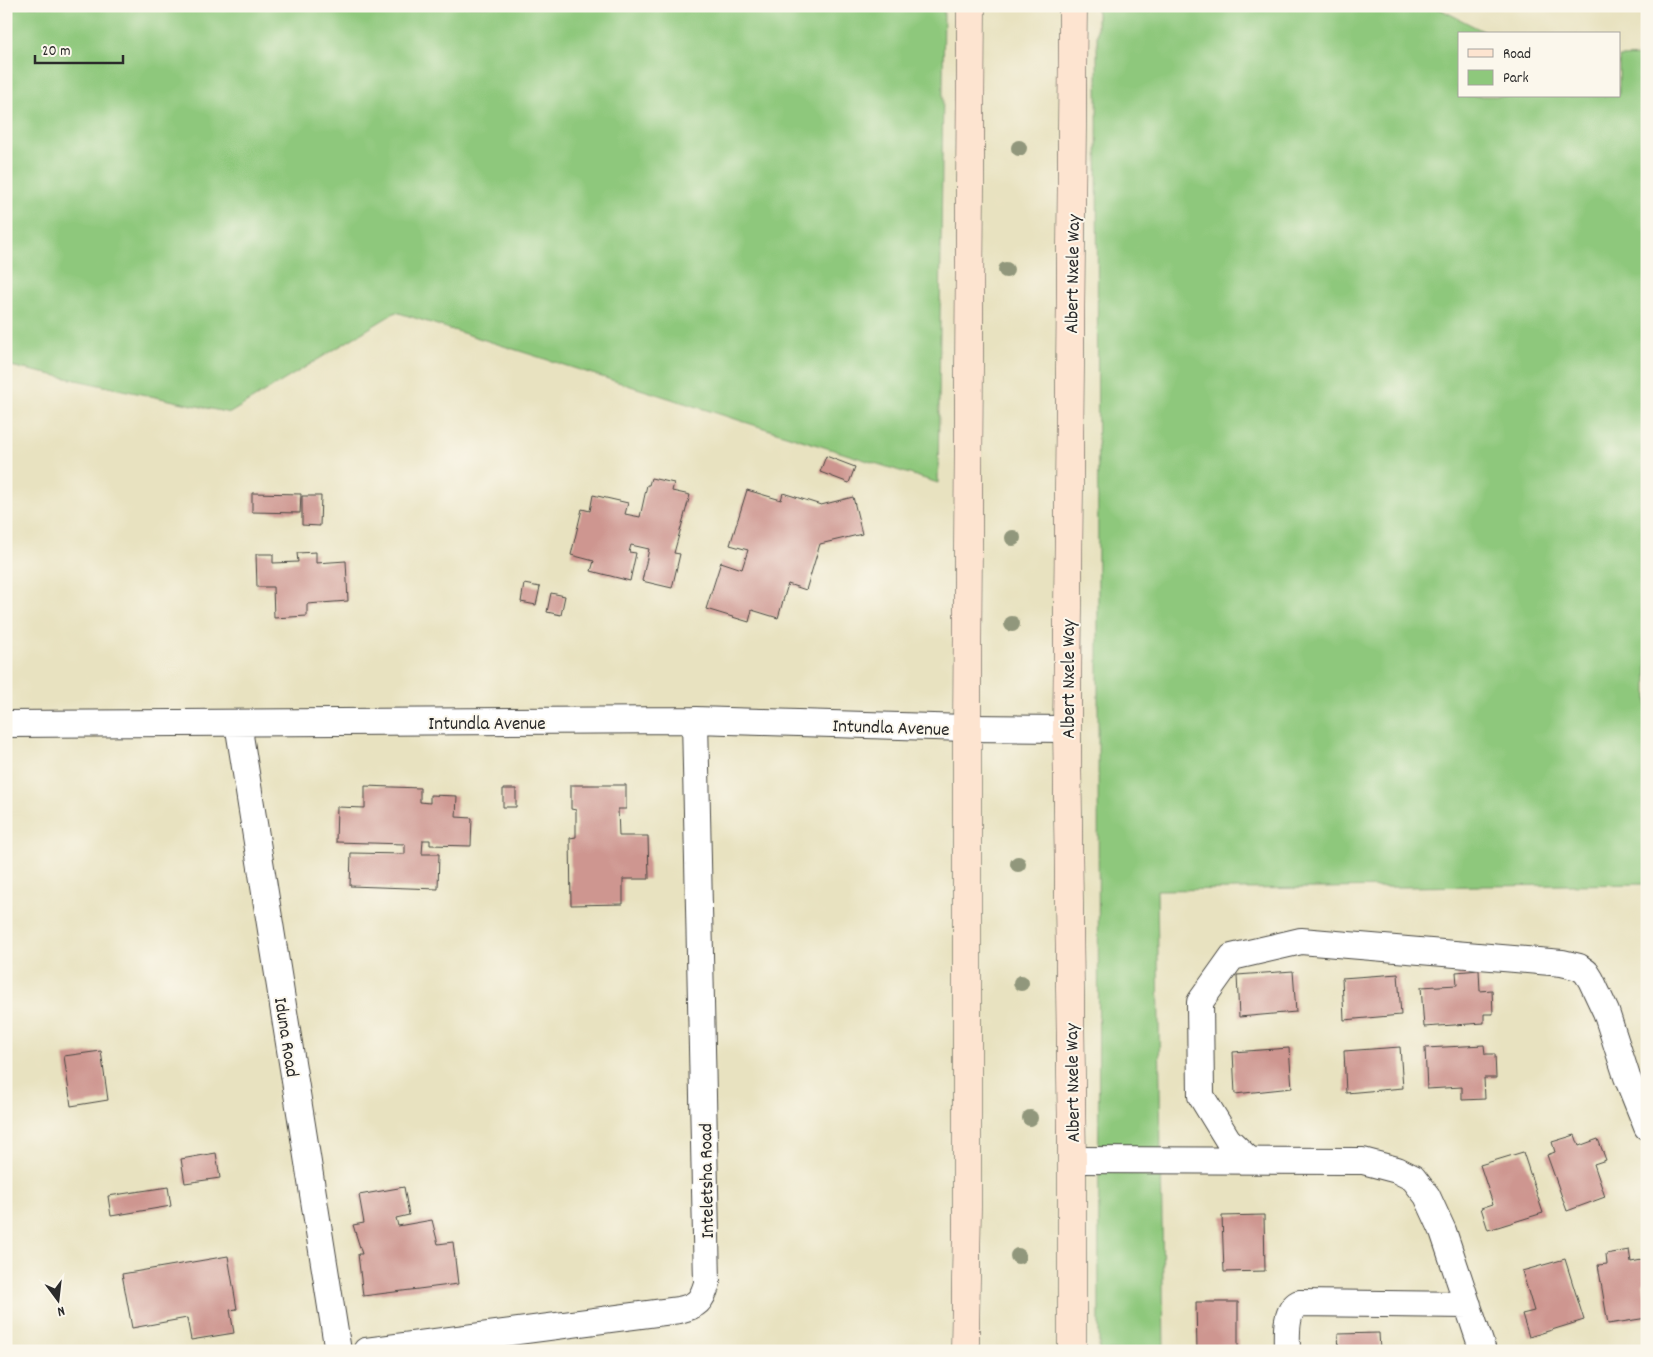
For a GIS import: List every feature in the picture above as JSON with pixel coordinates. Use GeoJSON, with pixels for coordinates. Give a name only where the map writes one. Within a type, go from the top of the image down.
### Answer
{"type":"FeatureCollection","features":[{"type":"Feature","properties":{"kind":"main road"},"geometry":{"type":"LineString","coordinates":[[965,1351],[971,6]]}},
{"type":"Feature","properties":{"kind":"main road","name":"Albert Nxele Way"},"geometry":{"type":"LineString","coordinates":[[1072,1351],[1072,1160],[1067,728],[1074,6]]}},
{"type":"Feature","properties":{"kind":"street","name":"Intundla Avenue"},"geometry":{"type":"LineString","coordinates":[[6,724],[696,720],[967,728],[1067,728]]}},
{"type":"Feature","properties":{"kind":"street","name":"Inteletsha Road"},"geometry":{"type":"LineString","coordinates":[[366,1351],[679,1310],[696,1304],[704,1292],[707,1283],[696,720]]}},
{"type":"Feature","properties":{"kind":"street","name":"Iduna Road"},"geometry":{"type":"LineString","coordinates":[[238,723],[338,1351]]}},
{"type":"Feature","properties":{"kind":"street"},"geometry":{"type":"LineString","coordinates":[[1249,1160],[1228,1140],[1201,1096],[1200,1002],[1232,957],[1301,941],[1562,963],[1579,967],[1586,972],[1606,1012],[1627,1077],[1647,1127]]}},
{"type":"Feature","properties":{"kind":"street"},"geometry":{"type":"LineString","coordinates":[[1072,1160],[1363,1161],[1398,1170],[1413,1178],[1427,1196],[1443,1230],[1484,1351]]}},
{"type":"Feature","properties":{"kind":"street"},"geometry":{"type":"LineString","coordinates":[[1287,1351],[1287,1331],[1290,1312],[1299,1303],[1468,1305]]}},
{"type":"Feature","properties":{"kind":"green space"},"geometry":{"type":"Polygon","coordinates":[[[6,6],[944,6],[938,483],[396,312],[230,413],[6,365],[6,6]]]}},
{"type":"Feature","properties":{"kind":"green space"},"geometry":{"type":"Polygon","coordinates":[[[1097,6],[1434,6],[1485,32],[1458,32],[1458,98],[1620,98],[1620,57],[1647,56],[1647,884],[1157,890],[1164,1351],[1099,1351],[1097,6]]]}},
{"type":"Feature","properties":{"kind":"building"},"geometry":{"type":"Polygon","coordinates":[[[826,456],[855,467],[849,483],[820,472],[826,456]]]}},
{"type":"Feature","properties":{"kind":"building"},"geometry":{"type":"Polygon","coordinates":[[[651,478],[674,483],[672,491],[690,495],[674,553],[680,554],[672,588],[642,581],[649,549],[631,545],[629,552],[636,553],[630,581],[591,571],[594,561],[571,555],[582,509],[590,511],[593,495],[628,503],[625,514],[640,517],[647,485],[649,485],[651,478]]]}},
{"type":"Feature","properties":{"kind":"building"},"geometry":{"type":"Polygon","coordinates":[[[747,490],[781,500],[783,493],[821,505],[853,497],[862,534],[820,544],[806,590],[788,584],[778,618],[752,610],[749,622],[706,609],[721,562],[742,569],[748,550],[730,545],[747,490]]]}},
{"type":"Feature","properties":{"kind":"building"},"geometry":{"type":"Polygon","coordinates":[[[252,493],[301,494],[300,513],[252,512],[252,493]]]}},
{"type":"Feature","properties":{"kind":"building"},"geometry":{"type":"Polygon","coordinates":[[[302,496],[321,496],[320,526],[302,525],[302,496]]]}},
{"type":"Feature","properties":{"kind":"building"},"geometry":{"type":"Polygon","coordinates":[[[316,552],[316,563],[346,561],[348,601],[307,604],[307,616],[274,618],[273,587],[257,587],[256,554],[273,554],[273,563],[298,562],[297,553],[316,552]]]}},
{"type":"Feature","properties":{"kind":"building"},"geometry":{"type":"Polygon","coordinates":[[[524,584],[540,587],[536,605],[521,602],[524,584]]]}},
{"type":"Feature","properties":{"kind":"building"},"geometry":{"type":"Polygon","coordinates":[[[551,593],[565,596],[561,615],[547,612],[551,593]]]}},
{"type":"Feature","properties":{"kind":"building"},"geometry":{"type":"Polygon","coordinates":[[[571,785],[626,785],[626,809],[618,809],[619,836],[648,836],[649,879],[623,879],[623,904],[571,905],[570,838],[576,837],[576,810],[571,809],[571,785]]]}},
{"type":"Feature","properties":{"kind":"building"},"geometry":{"type":"Polygon","coordinates":[[[365,786],[420,788],[420,802],[430,803],[430,795],[457,796],[456,817],[472,818],[471,846],[430,845],[430,840],[423,840],[422,854],[439,854],[438,889],[350,886],[351,853],[405,854],[405,844],[336,842],[337,807],[365,808],[365,786]]]}},
{"type":"Feature","properties":{"kind":"building"},"geometry":{"type":"Polygon","coordinates":[[[503,789],[516,789],[516,807],[503,807],[503,789]]]}},
{"type":"Feature","properties":{"kind":"building"},"geometry":{"type":"Polygon","coordinates":[[[1479,970],[1480,991],[1492,990],[1493,1014],[1484,1014],[1484,1023],[1424,1027],[1421,987],[1457,985],[1456,972],[1479,970]]]}},
{"type":"Feature","properties":{"kind":"building"},"geometry":{"type":"Polygon","coordinates":[[[1293,971],[1296,1012],[1239,1017],[1237,975],[1293,971]]]}},
{"type":"Feature","properties":{"kind":"building"},"geometry":{"type":"Polygon","coordinates":[[[1398,974],[1401,1015],[1344,1020],[1342,978],[1398,974]]]}},
{"type":"Feature","properties":{"kind":"building"},"geometry":{"type":"Polygon","coordinates":[[[1484,1045],[1485,1054],[1495,1054],[1496,1078],[1484,1078],[1485,1099],[1462,1100],[1462,1087],[1427,1089],[1425,1048],[1484,1045]]]}},
{"type":"Feature","properties":{"kind":"building"},"geometry":{"type":"Polygon","coordinates":[[[1400,1047],[1403,1088],[1346,1093],[1344,1051],[1400,1047]]]}},
{"type":"Feature","properties":{"kind":"building"},"geometry":{"type":"Polygon","coordinates":[[[1289,1048],[1292,1088],[1235,1094],[1233,1052],[1289,1048]]]}},
{"type":"Feature","properties":{"kind":"building"},"geometry":{"type":"Polygon","coordinates":[[[101,1051],[108,1100],[71,1106],[64,1056],[101,1051]]]}},
{"type":"Feature","properties":{"kind":"building"},"geometry":{"type":"Polygon","coordinates":[[[1575,1135],[1579,1146],[1598,1139],[1606,1160],[1594,1164],[1605,1197],[1567,1211],[1547,1155],[1555,1152],[1552,1142],[1575,1135]]]}},
{"type":"Feature","properties":{"kind":"building"},"geometry":{"type":"Polygon","coordinates":[[[1523,1152],[1543,1213],[1488,1230],[1481,1208],[1493,1204],[1480,1165],[1523,1152]]]}},
{"type":"Feature","properties":{"kind":"building"},"geometry":{"type":"Polygon","coordinates":[[[216,1153],[220,1178],[185,1183],[181,1159],[216,1153]]]}},
{"type":"Feature","properties":{"kind":"building"},"geometry":{"type":"Polygon","coordinates":[[[168,1187],[171,1206],[111,1216],[108,1196],[168,1187]]]}},
{"type":"Feature","properties":{"kind":"building"},"geometry":{"type":"Polygon","coordinates":[[[404,1187],[409,1215],[396,1218],[398,1226],[432,1220],[438,1244],[453,1242],[458,1284],[363,1296],[358,1254],[362,1254],[353,1225],[364,1223],[359,1195],[404,1187]]]}},
{"type":"Feature","properties":{"kind":"building"},"geometry":{"type":"Polygon","coordinates":[[[1264,1215],[1265,1271],[1224,1272],[1222,1216],[1264,1215]]]}},
{"type":"Feature","properties":{"kind":"building"},"geometry":{"type":"Polygon","coordinates":[[[1629,1250],[1631,1262],[1647,1259],[1647,1282],[1643,1283],[1647,1318],[1608,1324],[1598,1265],[1607,1264],[1606,1254],[1629,1250]]]}},
{"type":"Feature","properties":{"kind":"building"},"geometry":{"type":"Polygon","coordinates":[[[228,1256],[237,1309],[230,1310],[234,1333],[191,1340],[187,1318],[132,1328],[122,1274],[228,1256]]]}},
{"type":"Feature","properties":{"kind":"building"},"geometry":{"type":"Polygon","coordinates":[[[1565,1259],[1584,1320],[1529,1337],[1522,1314],[1534,1311],[1522,1271],[1565,1259]]]}},
{"type":"Feature","properties":{"kind":"building"},"geometry":{"type":"Polygon","coordinates":[[[1196,1302],[1238,1302],[1238,1351],[1197,1351],[1196,1302]]]}},
{"type":"Feature","properties":{"kind":"building"},"geometry":{"type":"Polygon","coordinates":[[[1379,1333],[1380,1351],[1339,1351],[1338,1334],[1379,1333]]]}}]}
